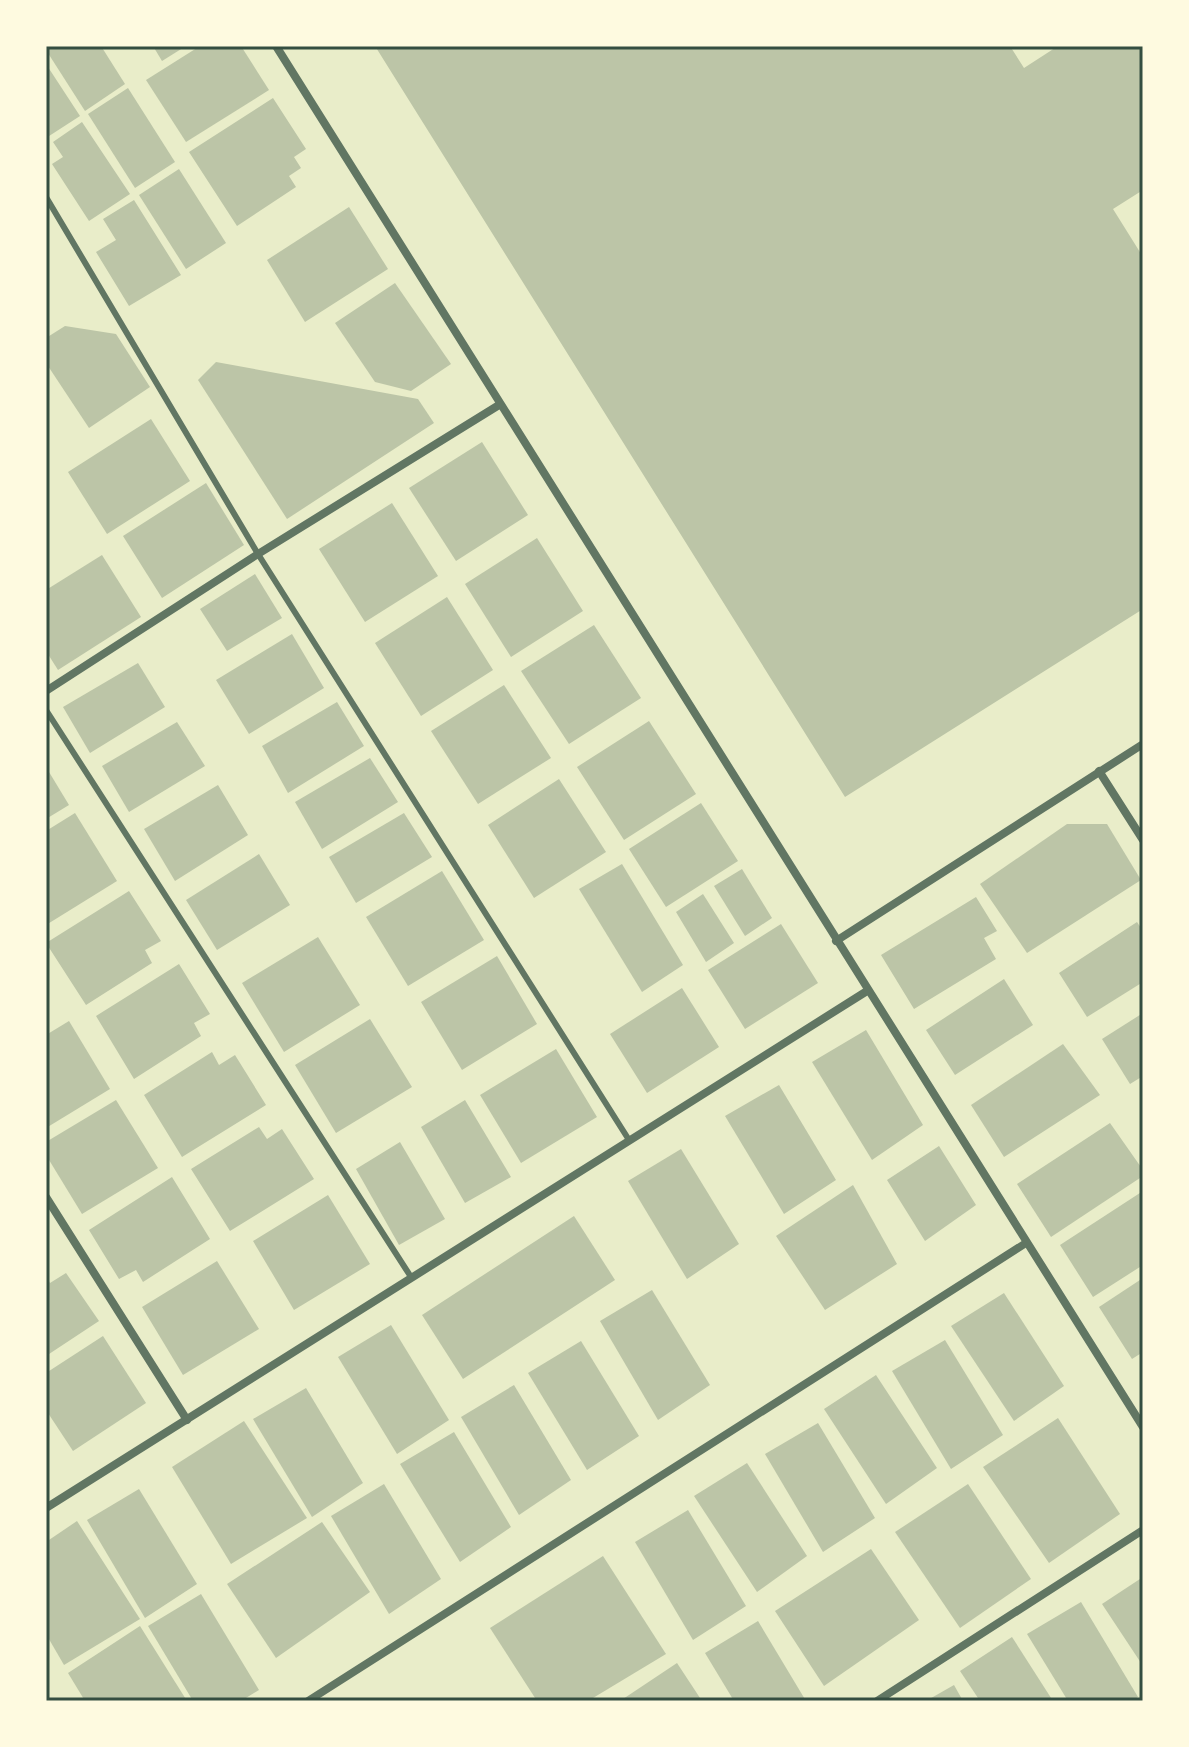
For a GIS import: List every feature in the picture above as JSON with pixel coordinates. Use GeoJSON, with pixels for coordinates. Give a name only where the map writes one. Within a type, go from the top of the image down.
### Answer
{"type":"FeatureCollection","features":[{"type":"Feature","properties":{"kind":"street"},"geometry":{"type":"LineString","coordinates":[[276,46],[1143,1427]]}},
{"type":"Feature","properties":{"kind":"street"},"geometry":{"type":"LineString","coordinates":[[46,691],[258,554],[499,405]]}},
{"type":"Feature","properties":{"kind":"street"},"geometry":{"type":"LineString","coordinates":[[836,941],[1143,744]]}},
{"type":"Feature","properties":{"kind":"street"},"geometry":{"type":"LineString","coordinates":[[1099,771],[1143,840]]}},
{"type":"Feature","properties":{"kind":"street"},"geometry":{"type":"LineString","coordinates":[[46,1508],[867,991]]}},
{"type":"Feature","properties":{"kind":"street"},"geometry":{"type":"LineString","coordinates":[[46,1197],[187,1420]]}},
{"type":"Feature","properties":{"kind":"street"},"geometry":{"type":"LineString","coordinates":[[308,1701],[1026,1243]]}},
{"type":"Feature","properties":{"kind":"street"},"geometry":{"type":"LineString","coordinates":[[877,1701],[1143,1530]]}},
{"type":"Feature","properties":{"kind":"lane"},"geometry":{"type":"LineString","coordinates":[[46,197],[258,554],[629,1140]]}},
{"type":"Feature","properties":{"kind":"lane"},"geometry":{"type":"LineString","coordinates":[[46,710],[411,1277]]}},
{"type":"Feature","properties":{"kind":"building"},"geometry":{"type":"Polygon","coordinates":[[[46,46],[101,46],[125,84],[85,111],[46,46]]]}},
{"type":"Feature","properties":{"kind":"building"},"geometry":{"type":"Polygon","coordinates":[[[153,46],[186,46],[162,61],[153,46]]]}},
{"type":"Feature","properties":{"kind":"building"},"geometry":{"type":"Polygon","coordinates":[[[200,46],[241,46],[269,90],[186,142],[146,80],[200,46]]]}},
{"type":"Feature","properties":{"kind":"building"},"geometry":{"type":"Polygon","coordinates":[[[375,46],[1010,46],[1024,68],[1058,46],[1143,46],[1143,190],[1113,209],[1143,257],[1143,609],[845,797],[375,46]]]}},
{"type":"Feature","properties":{"kind":"building"},"geometry":{"type":"Polygon","coordinates":[[[46,64],[80,116],[46,138],[46,64]]]}},
{"type":"Feature","properties":{"kind":"building"},"geometry":{"type":"Polygon","coordinates":[[[128,88],[175,162],[135,188],[88,114],[128,88]]]}},
{"type":"Feature","properties":{"kind":"building"},"geometry":{"type":"Polygon","coordinates":[[[273,98],[306,149],[294,157],[301,168],[289,176],[296,187],[237,226],[189,152],[273,98]]]}},
{"type":"Feature","properties":{"kind":"building"},"geometry":{"type":"Polygon","coordinates":[[[82,122],[130,194],[89,221],[52,164],[63,157],[53,142],[82,122]]]}},
{"type":"Feature","properties":{"kind":"building"},"geometry":{"type":"Polygon","coordinates":[[[179,169],[226,243],[186,269],[139,195],[179,169]]]}},
{"type":"Feature","properties":{"kind":"building"},"geometry":{"type":"Polygon","coordinates":[[[134,200],[181,275],[129,306],[96,252],[116,240],[103,219],[134,200]]]}},
{"type":"Feature","properties":{"kind":"building"},"geometry":{"type":"Polygon","coordinates":[[[349,207],[388,269],[305,322],[267,260],[349,207]]]}},
{"type":"Feature","properties":{"kind":"building"},"geometry":{"type":"Polygon","coordinates":[[[395,283],[451,364],[411,391],[375,382],[335,323],[395,283]]]}},
{"type":"Feature","properties":{"kind":"building"},"geometry":{"type":"Polygon","coordinates":[[[65,326],[116,334],[150,387],[89,428],[46,363],[46,338],[65,326]]]}},
{"type":"Feature","properties":{"kind":"building"},"geometry":{"type":"Polygon","coordinates":[[[216,362],[418,399],[434,423],[287,519],[198,380],[216,362]]]}},
{"type":"Feature","properties":{"kind":"building"},"geometry":{"type":"Polygon","coordinates":[[[151,419],[190,481],[107,534],[68,472],[151,419]]]}},
{"type":"Feature","properties":{"kind":"building"},"geometry":{"type":"Polygon","coordinates":[[[482,442],[528,515],[456,561],[409,488],[482,442]]]}},
{"type":"Feature","properties":{"kind":"building"},"geometry":{"type":"Polygon","coordinates":[[[206,483],[244,545],[162,598],[123,536],[206,483]]]}},
{"type":"Feature","properties":{"kind":"building"},"geometry":{"type":"Polygon","coordinates":[[[392,503],[438,576],[365,622],[319,549],[392,503]]]}},
{"type":"Feature","properties":{"kind":"building"},"geometry":{"type":"Polygon","coordinates":[[[537,538],[583,611],[511,657],[465,584],[537,538]]]}},
{"type":"Feature","properties":{"kind":"building"},"geometry":{"type":"Polygon","coordinates":[[[102,555],[141,617],[58,670],[46,651],[46,590],[102,555]]]}},
{"type":"Feature","properties":{"kind":"building"},"geometry":{"type":"Polygon","coordinates":[[[255,574],[282,618],[227,651],[200,609],[255,574]]]}},
{"type":"Feature","properties":{"kind":"building"},"geometry":{"type":"Polygon","coordinates":[[[447,597],[493,670],[421,716],[375,643],[447,597]]]}},
{"type":"Feature","properties":{"kind":"building"},"geometry":{"type":"Polygon","coordinates":[[[594,625],[641,698],[569,744],[521,671],[594,625]]]}},
{"type":"Feature","properties":{"kind":"building"},"geometry":{"type":"Polygon","coordinates":[[[292,634],[324,688],[249,734],[216,680],[292,634]]]}},
{"type":"Feature","properties":{"kind":"building"},"geometry":{"type":"Polygon","coordinates":[[[138,663],[165,707],[90,753],[63,707],[138,663]]]}},
{"type":"Feature","properties":{"kind":"building"},"geometry":{"type":"Polygon","coordinates":[[[504,685],[551,758],[478,804],[431,731],[504,685]]]}},
{"type":"Feature","properties":{"kind":"building"},"geometry":{"type":"Polygon","coordinates":[[[337,702],[364,746],[288,793],[262,746],[337,702]]]}},
{"type":"Feature","properties":{"kind":"building"},"geometry":{"type":"Polygon","coordinates":[[[649,721],[696,794],[624,840],[577,767],[649,721]]]}},
{"type":"Feature","properties":{"kind":"building"},"geometry":{"type":"Polygon","coordinates":[[[177,722],[205,766],[129,812],[102,766],[177,722]]]}},
{"type":"Feature","properties":{"kind":"building"},"geometry":{"type":"Polygon","coordinates":[[[370,758],[398,802],[322,849],[295,802],[370,758]]]}},
{"type":"Feature","properties":{"kind":"building"},"geometry":{"type":"Polygon","coordinates":[[[46,767],[69,805],[46,819],[46,767]]]}},
{"type":"Feature","properties":{"kind":"building"},"geometry":{"type":"Polygon","coordinates":[[[559,779],[606,852],[534,898],[488,825],[559,779]]]}},
{"type":"Feature","properties":{"kind":"building"},"geometry":{"type":"Polygon","coordinates":[[[218,785],[248,835],[175,881],[144,829],[218,785]]]}},
{"type":"Feature","properties":{"kind":"building"},"geometry":{"type":"Polygon","coordinates":[[[701,803],[738,861],[666,907],[629,849],[701,803]]]}},
{"type":"Feature","properties":{"kind":"building"},"geometry":{"type":"Polygon","coordinates":[[[75,813],[117,881],[46,925],[46,831],[75,813]]]}},
{"type":"Feature","properties":{"kind":"building"},"geometry":{"type":"Polygon","coordinates":[[[404,813],[432,857],[356,903],[329,857],[404,813]]]}},
{"type":"Feature","properties":{"kind":"building"},"geometry":{"type":"Polygon","coordinates":[[[1067,824],[1107,824],[1141,880],[1027,953],[980,884],[1067,824]]]}},
{"type":"Feature","properties":{"kind":"building"},"geometry":{"type":"Polygon","coordinates":[[[259,854],[290,905],[217,950],[186,900],[259,854]]]}},
{"type":"Feature","properties":{"kind":"building"},"geometry":{"type":"Polygon","coordinates":[[[622,864],[683,965],[642,992],[579,889],[622,864]]]}},
{"type":"Feature","properties":{"kind":"building"},"geometry":{"type":"Polygon","coordinates":[[[742,869],[772,918],[745,936],[714,886],[742,869]]]}},
{"type":"Feature","properties":{"kind":"building"},"geometry":{"type":"Polygon","coordinates":[[[442,871],[484,940],[408,986],[366,917],[442,871]]]}},
{"type":"Feature","properties":{"kind":"building"},"geometry":{"type":"Polygon","coordinates":[[[129,891],[161,941],[145,950],[152,963],[86,1005],[46,943],[129,891]]]}},
{"type":"Feature","properties":{"kind":"building"},"geometry":{"type":"Polygon","coordinates":[[[703,894],[734,943],[706,962],[676,912],[703,894]]]}},
{"type":"Feature","properties":{"kind":"building"},"geometry":{"type":"Polygon","coordinates":[[[976,897],[997,931],[984,938],[996,959],[914,1009],[881,955],[976,897]]]}},
{"type":"Feature","properties":{"kind":"building"},"geometry":{"type":"Polygon","coordinates":[[[1137,922],[1143,931],[1143,982],[1087,1017],[1059,973],[1137,922]]]}},
{"type":"Feature","properties":{"kind":"building"},"geometry":{"type":"Polygon","coordinates":[[[781,924],[818,983],[745,1029],[708,970],[781,924]]]}},
{"type":"Feature","properties":{"kind":"building"},"geometry":{"type":"Polygon","coordinates":[[[318,937],[360,1005],[284,1052],[242,983],[318,937]]]}},
{"type":"Feature","properties":{"kind":"building"},"geometry":{"type":"Polygon","coordinates":[[[497,956],[537,1024],[462,1070],[421,1002],[497,956]]]}},
{"type":"Feature","properties":{"kind":"building"},"geometry":{"type":"Polygon","coordinates":[[[179,964],[210,1014],[194,1023],[201,1036],[134,1079],[96,1016],[179,964]]]}},
{"type":"Feature","properties":{"kind":"building"},"geometry":{"type":"Polygon","coordinates":[[[1004,979],[1033,1025],[955,1075],[926,1030],[1004,979]]]}},
{"type":"Feature","properties":{"kind":"building"},"geometry":{"type":"Polygon","coordinates":[[[682,988],[719,1047],[647,1093],[610,1034],[682,988]]]}},
{"type":"Feature","properties":{"kind":"building"},"geometry":{"type":"Polygon","coordinates":[[[1143,1013],[1143,1076],[1130,1084],[1102,1039],[1143,1013]]]}},
{"type":"Feature","properties":{"kind":"building"},"geometry":{"type":"Polygon","coordinates":[[[370,1019],[412,1087],[336,1133],[295,1065],[370,1019]]]}},
{"type":"Feature","properties":{"kind":"building"},"geometry":{"type":"Polygon","coordinates":[[[69,1021],[110,1089],[46,1128],[46,1035],[69,1021]]]}},
{"type":"Feature","properties":{"kind":"building"},"geometry":{"type":"Polygon","coordinates":[[[866,1030],[923,1125],[872,1160],[812,1062],[866,1030]]]}},
{"type":"Feature","properties":{"kind":"building"},"geometry":{"type":"Polygon","coordinates":[[[1063,1044],[1100,1095],[1004,1157],[971,1105],[1063,1044]]]}},
{"type":"Feature","properties":{"kind":"building"},"geometry":{"type":"Polygon","coordinates":[[[556,1049],[597,1117],[521,1163],[480,1095],[556,1049]]]}},
{"type":"Feature","properties":{"kind":"building"},"geometry":{"type":"Polygon","coordinates":[[[212,1052],[219,1065],[235,1055],[266,1105],[182,1157],[144,1095],[212,1052]]]}},
{"type":"Feature","properties":{"kind":"building"},"geometry":{"type":"Polygon","coordinates":[[[779,1085],[836,1180],[784,1214],[725,1116],[779,1085]]]}},
{"type":"Feature","properties":{"kind":"building"},"geometry":{"type":"Polygon","coordinates":[[[116,1100],[158,1168],[82,1214],[46,1155],[46,1142],[116,1100]]]}},
{"type":"Feature","properties":{"kind":"building"},"geometry":{"type":"Polygon","coordinates":[[[465,1100],[511,1177],[465,1203],[421,1127],[465,1100]]]}},
{"type":"Feature","properties":{"kind":"building"},"geometry":{"type":"Polygon","coordinates":[[[1110,1123],[1143,1170],[1143,1176],[1051,1237],[1017,1184],[1110,1123]]]}},
{"type":"Feature","properties":{"kind":"building"},"geometry":{"type":"Polygon","coordinates":[[[259,1127],[267,1139],[282,1129],[314,1179],[230,1231],[191,1169],[259,1127]]]}},
{"type":"Feature","properties":{"kind":"building"},"geometry":{"type":"Polygon","coordinates":[[[400,1142],[445,1219],[399,1245],[356,1169],[400,1142]]]}},
{"type":"Feature","properties":{"kind":"building"},"geometry":{"type":"Polygon","coordinates":[[[939,1146],[976,1205],[925,1241],[887,1180],[939,1146]]]}},
{"type":"Feature","properties":{"kind":"building"},"geometry":{"type":"Polygon","coordinates":[[[681,1149],[739,1244],[687,1279],[628,1181],[681,1149]]]}},
{"type":"Feature","properties":{"kind":"building"},"geometry":{"type":"Polygon","coordinates":[[[172,1177],[210,1239],[143,1282],[136,1270],[119,1279],[89,1230],[172,1177]]]}},
{"type":"Feature","properties":{"kind":"building"},"geometry":{"type":"Polygon","coordinates":[[[853,1185],[897,1264],[825,1310],[776,1236],[853,1185]]]}},
{"type":"Feature","properties":{"kind":"building"},"geometry":{"type":"Polygon","coordinates":[[[1143,1191],[1143,1265],[1093,1297],[1060,1245],[1143,1191]]]}},
{"type":"Feature","properties":{"kind":"building"},"geometry":{"type":"Polygon","coordinates":[[[328,1195],[370,1264],[294,1310],[253,1241],[328,1195]]]}},
{"type":"Feature","properties":{"kind":"building"},"geometry":{"type":"Polygon","coordinates":[[[574,1216],[615,1280],[463,1379],[422,1315],[574,1216]]]}},
{"type":"Feature","properties":{"kind":"building"},"geometry":{"type":"Polygon","coordinates":[[[217,1261],[259,1329],[183,1375],[142,1307],[217,1261]]]}},
{"type":"Feature","properties":{"kind":"building"},"geometry":{"type":"Polygon","coordinates":[[[66,1273],[99,1321],[46,1356],[46,1276],[50,1283],[66,1273]]]}},
{"type":"Feature","properties":{"kind":"building"},"geometry":{"type":"Polygon","coordinates":[[[1143,1278],[1143,1352],[1132,1359],[1099,1307],[1143,1278]]]}},
{"type":"Feature","properties":{"kind":"building"},"geometry":{"type":"Polygon","coordinates":[[[652,1290],[710,1385],[658,1420],[600,1321],[652,1290]]]}},
{"type":"Feature","properties":{"kind":"building"},"geometry":{"type":"Polygon","coordinates":[[[1004,1293],[1064,1386],[1014,1421],[951,1326],[1004,1293]]]}},
{"type":"Feature","properties":{"kind":"building"},"geometry":{"type":"Polygon","coordinates":[[[391,1325],[449,1420],[397,1454],[338,1357],[391,1325]]]}},
{"type":"Feature","properties":{"kind":"building"},"geometry":{"type":"Polygon","coordinates":[[[103,1336],[146,1403],[73,1451],[46,1410],[46,1373],[103,1336]]]}},
{"type":"Feature","properties":{"kind":"building"},"geometry":{"type":"Polygon","coordinates":[[[945,1340],[1003,1435],[951,1469],[892,1371],[945,1340]]]}},
{"type":"Feature","properties":{"kind":"building"},"geometry":{"type":"Polygon","coordinates":[[[581,1341],[639,1436],[587,1470],[528,1373],[581,1341]]]}},
{"type":"Feature","properties":{"kind":"building"},"geometry":{"type":"Polygon","coordinates":[[[876,1375],[937,1468],[886,1504],[824,1409],[876,1375]]]}},
{"type":"Feature","properties":{"kind":"building"},"geometry":{"type":"Polygon","coordinates":[[[514,1385],[571,1480],[519,1515],[461,1417],[514,1385]]]}},
{"type":"Feature","properties":{"kind":"building"},"geometry":{"type":"Polygon","coordinates":[[[306,1388],[363,1483],[312,1517],[253,1419],[306,1388]]]}},
{"type":"Feature","properties":{"kind":"building"},"geometry":{"type":"Polygon","coordinates":[[[1058,1418],[1120,1514],[1049,1563],[983,1467],[1058,1418]]]}},
{"type":"Feature","properties":{"kind":"building"},"geometry":{"type":"Polygon","coordinates":[[[244,1421],[307,1518],[231,1564],[172,1467],[244,1421]]]}},
{"type":"Feature","properties":{"kind":"building"},"geometry":{"type":"Polygon","coordinates":[[[818,1423],[875,1518],[823,1552],[765,1454],[818,1423]]]}},
{"type":"Feature","properties":{"kind":"building"},"geometry":{"type":"Polygon","coordinates":[[[454,1432],[511,1527],[460,1562],[400,1464],[454,1432]]]}},
{"type":"Feature","properties":{"kind":"building"},"geometry":{"type":"Polygon","coordinates":[[[747,1463],[807,1556],[757,1592],[694,1496],[747,1463]]]}},
{"type":"Feature","properties":{"kind":"building"},"geometry":{"type":"Polygon","coordinates":[[[384,1484],[441,1579],[389,1614],[331,1516],[384,1484]]]}},
{"type":"Feature","properties":{"kind":"building"},"geometry":{"type":"Polygon","coordinates":[[[968,1484],[1031,1579],[960,1628],[895,1532],[968,1484]]]}},
{"type":"Feature","properties":{"kind":"building"},"geometry":{"type":"Polygon","coordinates":[[[139,1489],[197,1584],[145,1618],[87,1520],[139,1489]]]}},
{"type":"Feature","properties":{"kind":"building"},"geometry":{"type":"Polygon","coordinates":[[[688,1510],[746,1606],[693,1640],[635,1542],[688,1510]]]}},
{"type":"Feature","properties":{"kind":"building"},"geometry":{"type":"Polygon","coordinates":[[[77,1521],[140,1619],[64,1665],[46,1634],[46,1542],[77,1521]]]}},
{"type":"Feature","properties":{"kind":"building"},"geometry":{"type":"Polygon","coordinates":[[[322,1522],[370,1592],[276,1658],[227,1584],[322,1522]]]}},
{"type":"Feature","properties":{"kind":"building"},"geometry":{"type":"Polygon","coordinates":[[[871,1549],[919,1620],[824,1686],[775,1611],[871,1549]]]}},
{"type":"Feature","properties":{"kind":"building"},"geometry":{"type":"Polygon","coordinates":[[[603,1556],[666,1654],[588,1701],[537,1701],[490,1628],[603,1556]]]}},
{"type":"Feature","properties":{"kind":"building"},"geometry":{"type":"Polygon","coordinates":[[[1143,1577],[1143,1666],[1102,1604],[1143,1577]]]}},
{"type":"Feature","properties":{"kind":"building"},"geometry":{"type":"Polygon","coordinates":[[[201,1594],[259,1690],[241,1701],[193,1701],[148,1626],[201,1594]]]}},
{"type":"Feature","properties":{"kind":"building"},"geometry":{"type":"Polygon","coordinates":[[[1081,1602],[1138,1697],[1132,1701],[1068,1701],[1027,1634],[1081,1602]]]}},
{"type":"Feature","properties":{"kind":"building"},"geometry":{"type":"Polygon","coordinates":[[[758,1621],[806,1701],[734,1701],[705,1653],[758,1621]]]}},
{"type":"Feature","properties":{"kind":"building"},"geometry":{"type":"Polygon","coordinates":[[[140,1626],[187,1701],[85,1701],[68,1673],[140,1626]]]}},
{"type":"Feature","properties":{"kind":"building"},"geometry":{"type":"Polygon","coordinates":[[[1012,1637],[1053,1701],[980,1701],[960,1671],[1012,1637]]]}},
{"type":"Feature","properties":{"kind":"building"},"geometry":{"type":"Polygon","coordinates":[[[677,1663],[702,1701],[620,1701],[677,1663]]]}},
{"type":"Feature","properties":{"kind":"building"},"geometry":{"type":"Polygon","coordinates":[[[954,1685],[963,1701],[926,1701],[954,1685]]]}}]}
